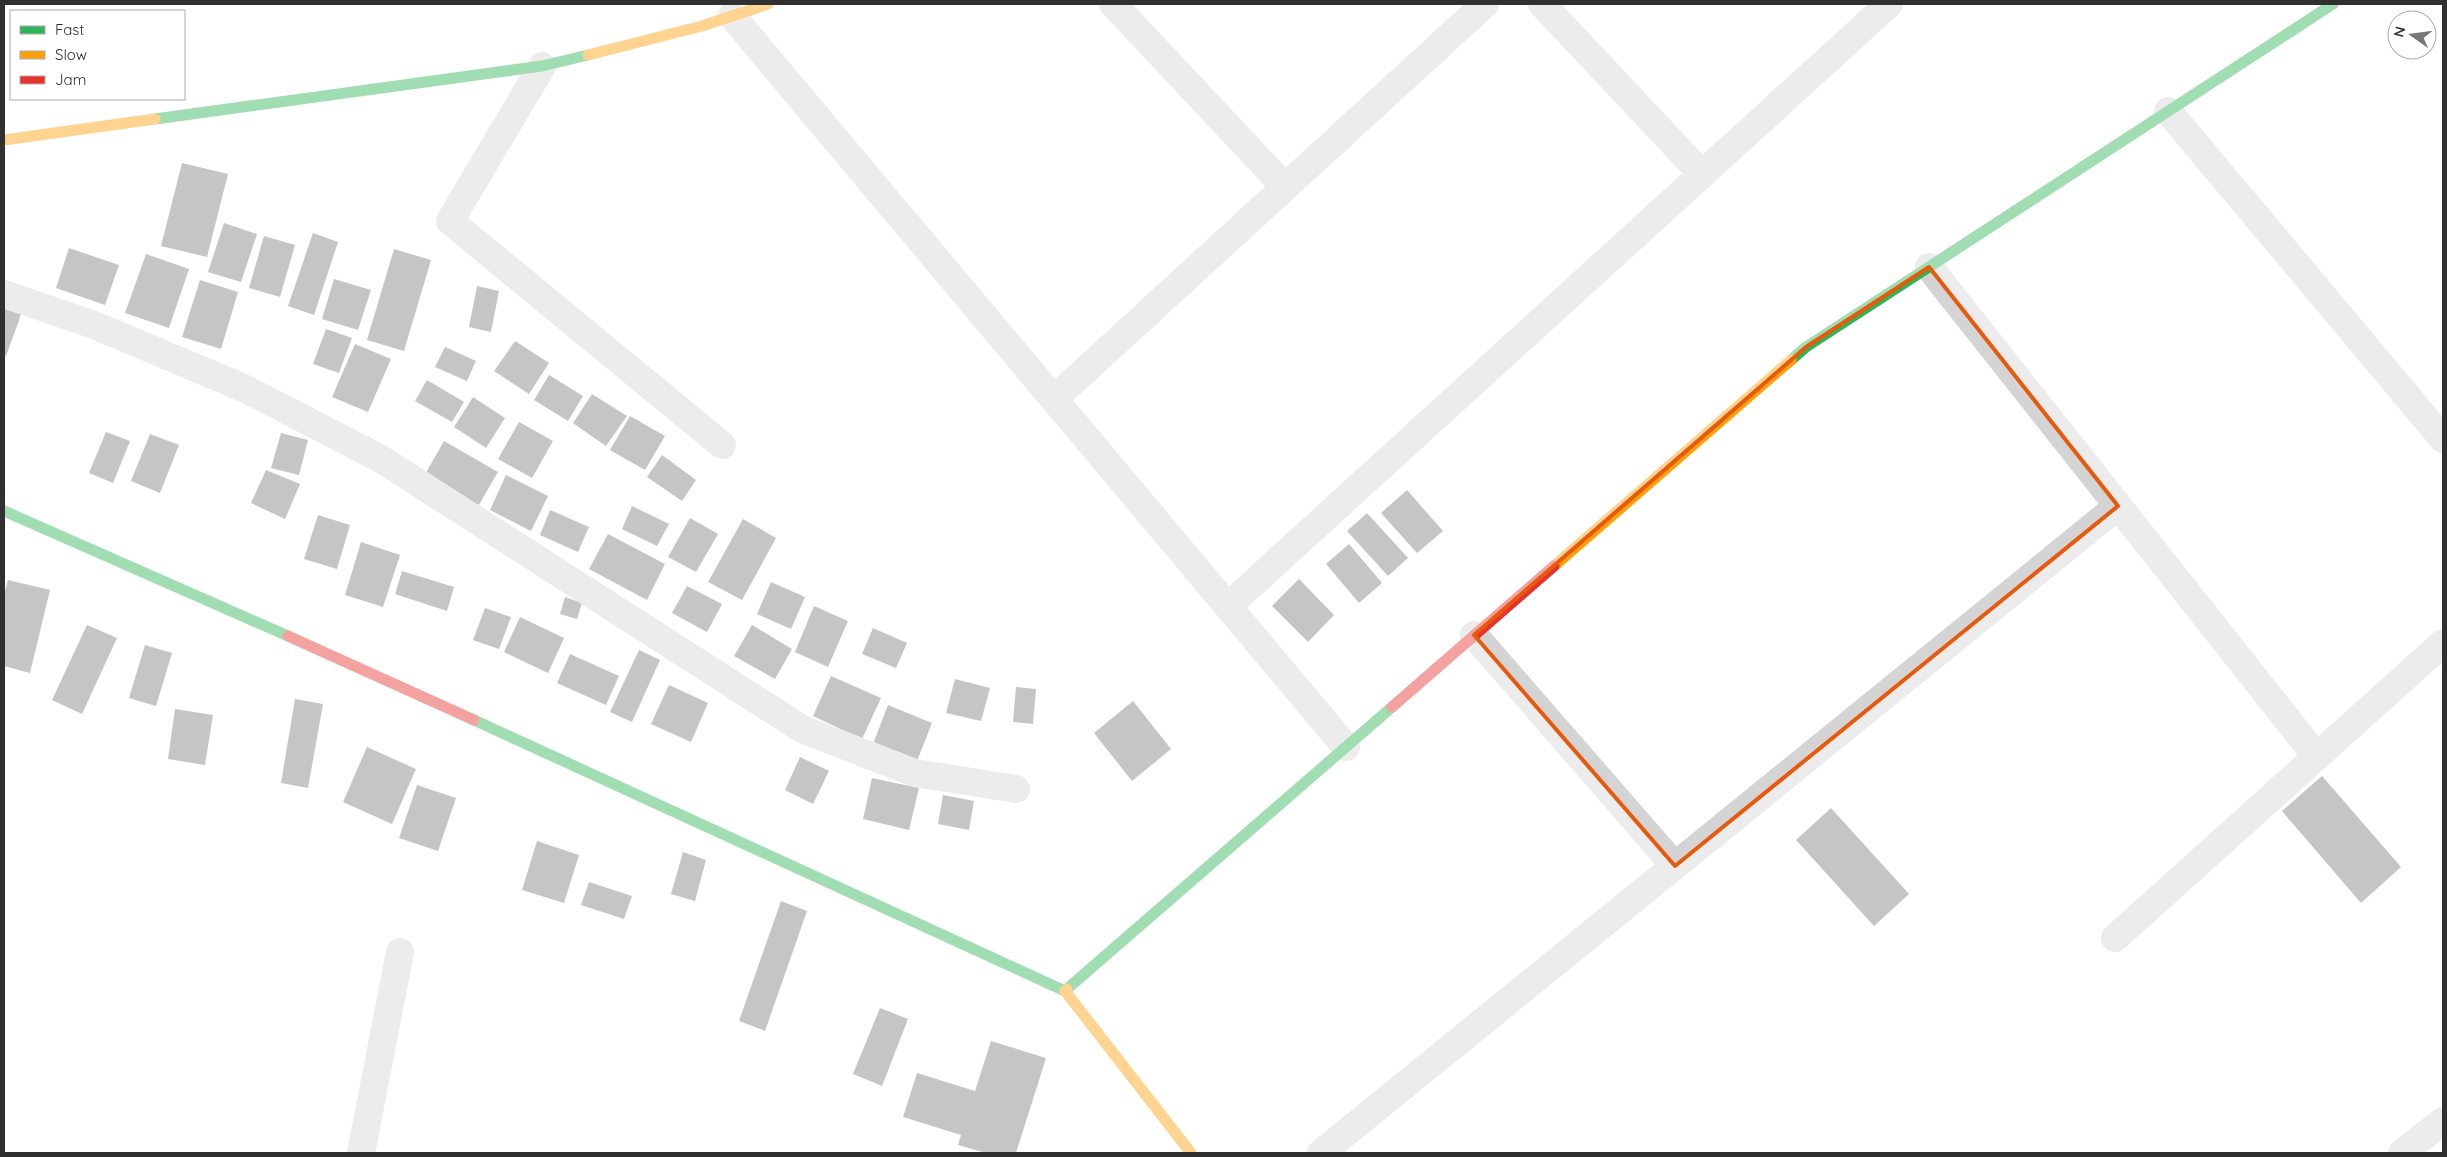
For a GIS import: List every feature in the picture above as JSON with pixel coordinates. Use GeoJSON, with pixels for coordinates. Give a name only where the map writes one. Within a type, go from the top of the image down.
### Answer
{"type":"FeatureCollection","features":[{"type":"Feature","properties":{"kind":"street"},"geometry":{"type":"LineString","coordinates":[[4,140],[542,66],[702,26],[768,4]]}},
{"type":"Feature","properties":{"kind":"street"},"geometry":{"type":"LineString","coordinates":[[1113,4],[1285,187]]}},
{"type":"Feature","properties":{"kind":"street"},"geometry":{"type":"LineString","coordinates":[[1054,399],[1485,4]]}},
{"type":"Feature","properties":{"kind":"street"},"geometry":{"type":"LineString","coordinates":[[1542,4],[1702,174]]}},
{"type":"Feature","properties":{"kind":"street"},"geometry":{"type":"LineString","coordinates":[[1228,606],[1889,4]]}},
{"type":"Feature","properties":{"kind":"street"},"geometry":{"type":"LineString","coordinates":[[1064,991],[1806,347],[2333,4]]}},
{"type":"Feature","properties":{"kind":"street"},"geometry":{"type":"LineString","coordinates":[[732,16],[1346,747]]}},
{"type":"Feature","properties":{"kind":"street"},"geometry":{"type":"LineString","coordinates":[[542,66],[450,221],[722,445]]}},
{"type":"Feature","properties":{"kind":"street"},"geometry":{"type":"LineString","coordinates":[[2168,112],[2443,440]]}},
{"type":"Feature","properties":{"kind":"street"},"geometry":{"type":"LineString","coordinates":[[1928,267],[2317,757]]}},
{"type":"Feature","properties":{"kind":"street"},"geometry":{"type":"LineString","coordinates":[[4,294],[94,325],[246,389],[382,459],[802,729],[916,773],[1016,789]]}},
{"type":"Feature","properties":{"kind":"street"},"geometry":{"type":"LineString","coordinates":[[1321,1153],[2118,506]]}},
{"type":"Feature","properties":{"kind":"street"},"geometry":{"type":"LineString","coordinates":[[4,512],[366,670],[1064,991],[1191,1153]]}},
{"type":"Feature","properties":{"kind":"street"},"geometry":{"type":"LineString","coordinates":[[1474,635],[1675,866]]}},
{"type":"Feature","properties":{"kind":"street"},"geometry":{"type":"LineString","coordinates":[[2115,938],[2443,643]]}},
{"type":"Feature","properties":{"kind":"street"},"geometry":{"type":"LineString","coordinates":[[361,1153],[400,952]]}},
{"type":"Feature","properties":{"kind":"street"},"geometry":{"type":"LineString","coordinates":[[2402,1153],[2443,1121]]}},
{"type":"Feature","properties":{"kind":"highlighted area"},"geometry":{"type":"Polygon","coordinates":[[[1929,267],[2118,506],[1675,866],[1474,635],[1806,347],[1929,267]]]}},
{"type":"Feature","properties":{"kind":"building"},"geometry":{"type":"Polygon","coordinates":[[[182,163],[228,174],[207,257],[161,246],[182,163]]]}},
{"type":"Feature","properties":{"kind":"building"},"geometry":{"type":"Polygon","coordinates":[[[224,223],[257,234],[241,282],[208,272],[224,223]]]}},
{"type":"Feature","properties":{"kind":"building"},"geometry":{"type":"Polygon","coordinates":[[[313,233],[338,242],[314,315],[288,306],[313,233]]]}},
{"type":"Feature","properties":{"kind":"building"},"geometry":{"type":"Polygon","coordinates":[[[264,236],[295,245],[280,297],[249,288],[264,236]]]}},
{"type":"Feature","properties":{"kind":"building"},"geometry":{"type":"Polygon","coordinates":[[[69,248],[119,265],[105,305],[56,288],[69,248]]]}},
{"type":"Feature","properties":{"kind":"building"},"geometry":{"type":"Polygon","coordinates":[[[394,249],[431,260],[404,351],[367,340],[394,249]]]}},
{"type":"Feature","properties":{"kind":"building"},"geometry":{"type":"Polygon","coordinates":[[[146,254],[189,269],[169,328],[125,313],[146,254]]]}},
{"type":"Feature","properties":{"kind":"building"},"geometry":{"type":"Polygon","coordinates":[[[334,279],[371,290],[358,330],[322,319],[334,279]]]}},
{"type":"Feature","properties":{"kind":"building"},"geometry":{"type":"Polygon","coordinates":[[[200,280],[238,292],[221,349],[182,337],[200,280]]]}},
{"type":"Feature","properties":{"kind":"building"},"geometry":{"type":"Polygon","coordinates":[[[477,286],[499,291],[491,332],[469,327],[477,286]]]}},
{"type":"Feature","properties":{"kind":"building"},"geometry":{"type":"Polygon","coordinates":[[[4,305],[22,312],[6,356],[4,355],[4,305]]]}},
{"type":"Feature","properties":{"kind":"building"},"geometry":{"type":"Polygon","coordinates":[[[326,329],[352,338],[339,373],[313,364],[326,329]]]}},
{"type":"Feature","properties":{"kind":"building"},"geometry":{"type":"Polygon","coordinates":[[[515,341],[549,363],[529,394],[494,371],[515,341]]]}},
{"type":"Feature","properties":{"kind":"building"},"geometry":{"type":"Polygon","coordinates":[[[355,344],[391,359],[368,412],[332,397],[355,344]]]}},
{"type":"Feature","properties":{"kind":"building"},"geometry":{"type":"Polygon","coordinates":[[[445,347],[476,361],[467,381],[435,367],[445,347]]]}},
{"type":"Feature","properties":{"kind":"building"},"geometry":{"type":"Polygon","coordinates":[[[549,375],[583,396],[568,421],[534,400],[549,375]]]}},
{"type":"Feature","properties":{"kind":"building"},"geometry":{"type":"Polygon","coordinates":[[[427,380],[464,402],[452,422],[415,401],[427,380]]]}},
{"type":"Feature","properties":{"kind":"building"},"geometry":{"type":"Polygon","coordinates":[[[592,394],[627,416],[606,446],[573,423],[592,394]]]}},
{"type":"Feature","properties":{"kind":"building"},"geometry":{"type":"Polygon","coordinates":[[[473,397],[505,418],[486,448],[454,427],[473,397]]]}},
{"type":"Feature","properties":{"kind":"building"},"geometry":{"type":"Polygon","coordinates":[[[630,416],[665,436],[645,470],[610,450],[630,416]]]}},
{"type":"Feature","properties":{"kind":"building"},"geometry":{"type":"Polygon","coordinates":[[[519,422],[553,441],[532,478],[498,459],[519,422]]]}},
{"type":"Feature","properties":{"kind":"building"},"geometry":{"type":"Polygon","coordinates":[[[106,432],[130,441],[113,483],[89,473],[106,432]]]}},
{"type":"Feature","properties":{"kind":"building"},"geometry":{"type":"Polygon","coordinates":[[[281,433],[308,440],[299,475],[271,468],[281,433]]]}},
{"type":"Feature","properties":{"kind":"building"},"geometry":{"type":"Polygon","coordinates":[[[150,434],[179,445],[160,493],[131,481],[150,434]]]}},
{"type":"Feature","properties":{"kind":"building"},"geometry":{"type":"Polygon","coordinates":[[[444,441],[498,472],[473,515],[420,483],[444,441]]]}},
{"type":"Feature","properties":{"kind":"building"},"geometry":{"type":"Polygon","coordinates":[[[662,455],[696,480],[682,501],[647,477],[662,455]]]}},
{"type":"Feature","properties":{"kind":"building"},"geometry":{"type":"Polygon","coordinates":[[[266,470],[300,484],[285,519],[251,503],[266,470]]]}},
{"type":"Feature","properties":{"kind":"building"},"geometry":{"type":"Polygon","coordinates":[[[506,475],[548,496],[531,531],[490,510],[506,475]]]}},
{"type":"Feature","properties":{"kind":"building"},"geometry":{"type":"Polygon","coordinates":[[[1407,490],[1443,531],[1417,553],[1381,513],[1407,490]]]}},
{"type":"Feature","properties":{"kind":"building"},"geometry":{"type":"Polygon","coordinates":[[[632,506],[669,524],[657,546],[622,529],[632,506]]]}},
{"type":"Feature","properties":{"kind":"building"},"geometry":{"type":"Polygon","coordinates":[[[550,510],[589,527],[578,552],[540,535],[550,510]]]}},
{"type":"Feature","properties":{"kind":"building"},"geometry":{"type":"Polygon","coordinates":[[[1367,513],[1408,558],[1388,576],[1347,531],[1367,513]]]}},
{"type":"Feature","properties":{"kind":"building"},"geometry":{"type":"Polygon","coordinates":[[[318,515],[350,525],[337,569],[304,559],[318,515]]]}},
{"type":"Feature","properties":{"kind":"building"},"geometry":{"type":"Polygon","coordinates":[[[690,518],[718,534],[696,572],[668,557],[690,518]]]}},
{"type":"Feature","properties":{"kind":"building"},"geometry":{"type":"Polygon","coordinates":[[[743,519],[776,538],[742,600],[708,582],[743,519]]]}},
{"type":"Feature","properties":{"kind":"building"},"geometry":{"type":"Polygon","coordinates":[[[608,534],[665,564],[647,600],[589,569],[608,534]]]}},
{"type":"Feature","properties":{"kind":"building"},"geometry":{"type":"Polygon","coordinates":[[[361,542],[400,555],[383,607],[345,595],[361,542]]]}},
{"type":"Feature","properties":{"kind":"building"},"geometry":{"type":"Polygon","coordinates":[[[1349,544],[1382,583],[1359,603],[1326,564],[1349,544]]]}},
{"type":"Feature","properties":{"kind":"building"},"geometry":{"type":"Polygon","coordinates":[[[402,571],[454,587],[447,611],[395,594],[402,571]]]}},
{"type":"Feature","properties":{"kind":"building"},"geometry":{"type":"Polygon","coordinates":[[[1299,579],[1334,615],[1308,642],[1272,606],[1299,579]]]}},
{"type":"Feature","properties":{"kind":"building"},"geometry":{"type":"Polygon","coordinates":[[[8,580],[50,590],[30,673],[4,666],[4,595],[8,580]]]}},
{"type":"Feature","properties":{"kind":"building"},"geometry":{"type":"Polygon","coordinates":[[[771,582],[805,597],[791,629],[757,614],[771,582]]]}},
{"type":"Feature","properties":{"kind":"building"},"geometry":{"type":"Polygon","coordinates":[[[687,586],[722,604],[707,632],[672,613],[687,586]]]}},
{"type":"Feature","properties":{"kind":"building"},"geometry":{"type":"Polygon","coordinates":[[[565,597],[582,603],[577,619],[560,614],[565,597]]]}},
{"type":"Feature","properties":{"kind":"building"},"geometry":{"type":"Polygon","coordinates":[[[814,606],[848,621],[828,667],[795,652],[814,606]]]}},
{"type":"Feature","properties":{"kind":"building"},"geometry":{"type":"Polygon","coordinates":[[[485,608],[511,617],[499,649],[473,640],[485,608]]]}},
{"type":"Feature","properties":{"kind":"building"},"geometry":{"type":"Polygon","coordinates":[[[520,617],[564,638],[548,673],[504,652],[520,617]]]}},
{"type":"Feature","properties":{"kind":"building"},"geometry":{"type":"Polygon","coordinates":[[[87,625],[117,638],[82,714],[52,700],[87,625]]]}},
{"type":"Feature","properties":{"kind":"building"},"geometry":{"type":"Polygon","coordinates":[[[752,625],[792,649],[775,679],[734,656],[752,625]]]}},
{"type":"Feature","properties":{"kind":"building"},"geometry":{"type":"Polygon","coordinates":[[[873,628],[907,643],[896,668],[862,654],[873,628]]]}},
{"type":"Feature","properties":{"kind":"building"},"geometry":{"type":"Polygon","coordinates":[[[145,645],[172,653],[156,706],[129,698],[145,645]]]}},
{"type":"Feature","properties":{"kind":"building"},"geometry":{"type":"Polygon","coordinates":[[[639,650],[660,660],[632,722],[610,712],[639,650]]]}},
{"type":"Feature","properties":{"kind":"building"},"geometry":{"type":"Polygon","coordinates":[[[570,654],[619,676],[606,705],[557,683],[570,654]]]}},
{"type":"Feature","properties":{"kind":"building"},"geometry":{"type":"Polygon","coordinates":[[[831,676],[881,698],[862,739],[813,716],[831,676]]]}},
{"type":"Feature","properties":{"kind":"building"},"geometry":{"type":"Polygon","coordinates":[[[955,679],[990,688],[981,721],[946,713],[955,679]]]}},
{"type":"Feature","properties":{"kind":"building"},"geometry":{"type":"Polygon","coordinates":[[[669,685],[708,703],[691,742],[651,724],[669,685]]]}},
{"type":"Feature","properties":{"kind":"building"},"geometry":{"type":"Polygon","coordinates":[[[1016,687],[1036,689],[1033,724],[1013,722],[1016,687]]]}},
{"type":"Feature","properties":{"kind":"building"},"geometry":{"type":"Polygon","coordinates":[[[295,699],[323,704],[308,788],[281,783],[295,699]]]}},
{"type":"Feature","properties":{"kind":"building"},"geometry":{"type":"Polygon","coordinates":[[[1133,701],[1171,749],[1132,781],[1094,733],[1133,701]]]}},
{"type":"Feature","properties":{"kind":"building"},"geometry":{"type":"Polygon","coordinates":[[[888,705],[932,723],[917,761],[873,744],[888,705]]]}},
{"type":"Feature","properties":{"kind":"building"},"geometry":{"type":"Polygon","coordinates":[[[175,709],[213,715],[205,765],[168,759],[175,709]]]}},
{"type":"Feature","properties":{"kind":"building"},"geometry":{"type":"Polygon","coordinates":[[[367,747],[416,769],[392,824],[343,802],[367,747]]]}},
{"type":"Feature","properties":{"kind":"building"},"geometry":{"type":"Polygon","coordinates":[[[800,757],[829,771],[813,804],[785,790],[800,757]]]}},
{"type":"Feature","properties":{"kind":"building"},"geometry":{"type":"Polygon","coordinates":[[[2322,776],[2401,867],[2361,903],[2282,811],[2322,776]]]}},
{"type":"Feature","properties":{"kind":"building"},"geometry":{"type":"Polygon","coordinates":[[[872,778],[919,788],[909,830],[863,819],[872,778]]]}},
{"type":"Feature","properties":{"kind":"building"},"geometry":{"type":"Polygon","coordinates":[[[417,785],[456,798],[438,851],[399,838],[417,785]]]}},
{"type":"Feature","properties":{"kind":"building"},"geometry":{"type":"Polygon","coordinates":[[[943,795],[974,801],[969,830],[938,824],[943,795]]]}},
{"type":"Feature","properties":{"kind":"building"},"geometry":{"type":"Polygon","coordinates":[[[1831,808],[1909,894],[1874,926],[1796,840],[1831,808]]]}},
{"type":"Feature","properties":{"kind":"building"},"geometry":{"type":"Polygon","coordinates":[[[537,841],[579,855],[564,903],[522,890],[537,841]]]}},
{"type":"Feature","properties":{"kind":"building"},"geometry":{"type":"Polygon","coordinates":[[[683,852],[706,860],[695,901],[671,894],[683,852]]]}},
{"type":"Feature","properties":{"kind":"building"},"geometry":{"type":"Polygon","coordinates":[[[589,882],[632,896],[624,919],[581,905],[589,882]]]}},
{"type":"Feature","properties":{"kind":"building"},"geometry":{"type":"Polygon","coordinates":[[[781,901],[807,911],[765,1031],[739,1021],[781,901]]]}},
{"type":"Feature","properties":{"kind":"building"},"geometry":{"type":"Polygon","coordinates":[[[880,1008],[908,1019],[882,1086],[853,1074],[880,1008]]]}},
{"type":"Feature","properties":{"kind":"building"},"geometry":{"type":"Polygon","coordinates":[[[991,1041],[1046,1058],[1016,1153],[986,1153],[958,1145],[961,1135],[903,1117],[917,1073],[975,1091],[991,1041]]]}},
{"type":"Feature","properties":{"kind":"traffic: fast"},"geometry":{"type":"LineString","coordinates":[[1791,360],[1806,347],[2333,4]]}},
{"type":"Feature","properties":{"kind":"traffic: fast"},"geometry":{"type":"LineString","coordinates":[[155,119],[542,66],[588,55]]}},
{"type":"Feature","properties":{"kind":"traffic: fast"},"geometry":{"type":"LineString","coordinates":[[4,511],[288,636]]}},
{"type":"Feature","properties":{"kind":"traffic: fast"},"geometry":{"type":"LineString","coordinates":[[1067,989],[1392,707]]}},
{"type":"Feature","properties":{"kind":"traffic: fast"},"geometry":{"type":"LineString","coordinates":[[474,720],[1065,991]]}},
{"type":"Feature","properties":{"kind":"traffic: slow"},"geometry":{"type":"LineString","coordinates":[[588,55],[702,26],[768,4]]}},
{"type":"Feature","properties":{"kind":"traffic: slow"},"geometry":{"type":"LineString","coordinates":[[4,140],[155,119]]}},
{"type":"Feature","properties":{"kind":"traffic: slow"},"geometry":{"type":"LineString","coordinates":[[1554,566],[1791,360]]}},
{"type":"Feature","properties":{"kind":"traffic: slow"},"geometry":{"type":"LineString","coordinates":[[1067,989],[1065,991],[1191,1153]]}},
{"type":"Feature","properties":{"kind":"traffic: jam"},"geometry":{"type":"LineString","coordinates":[[1392,707],[1554,566]]}},
{"type":"Feature","properties":{"kind":"traffic: jam"},"geometry":{"type":"LineString","coordinates":[[288,636],[474,720]]}}]}
